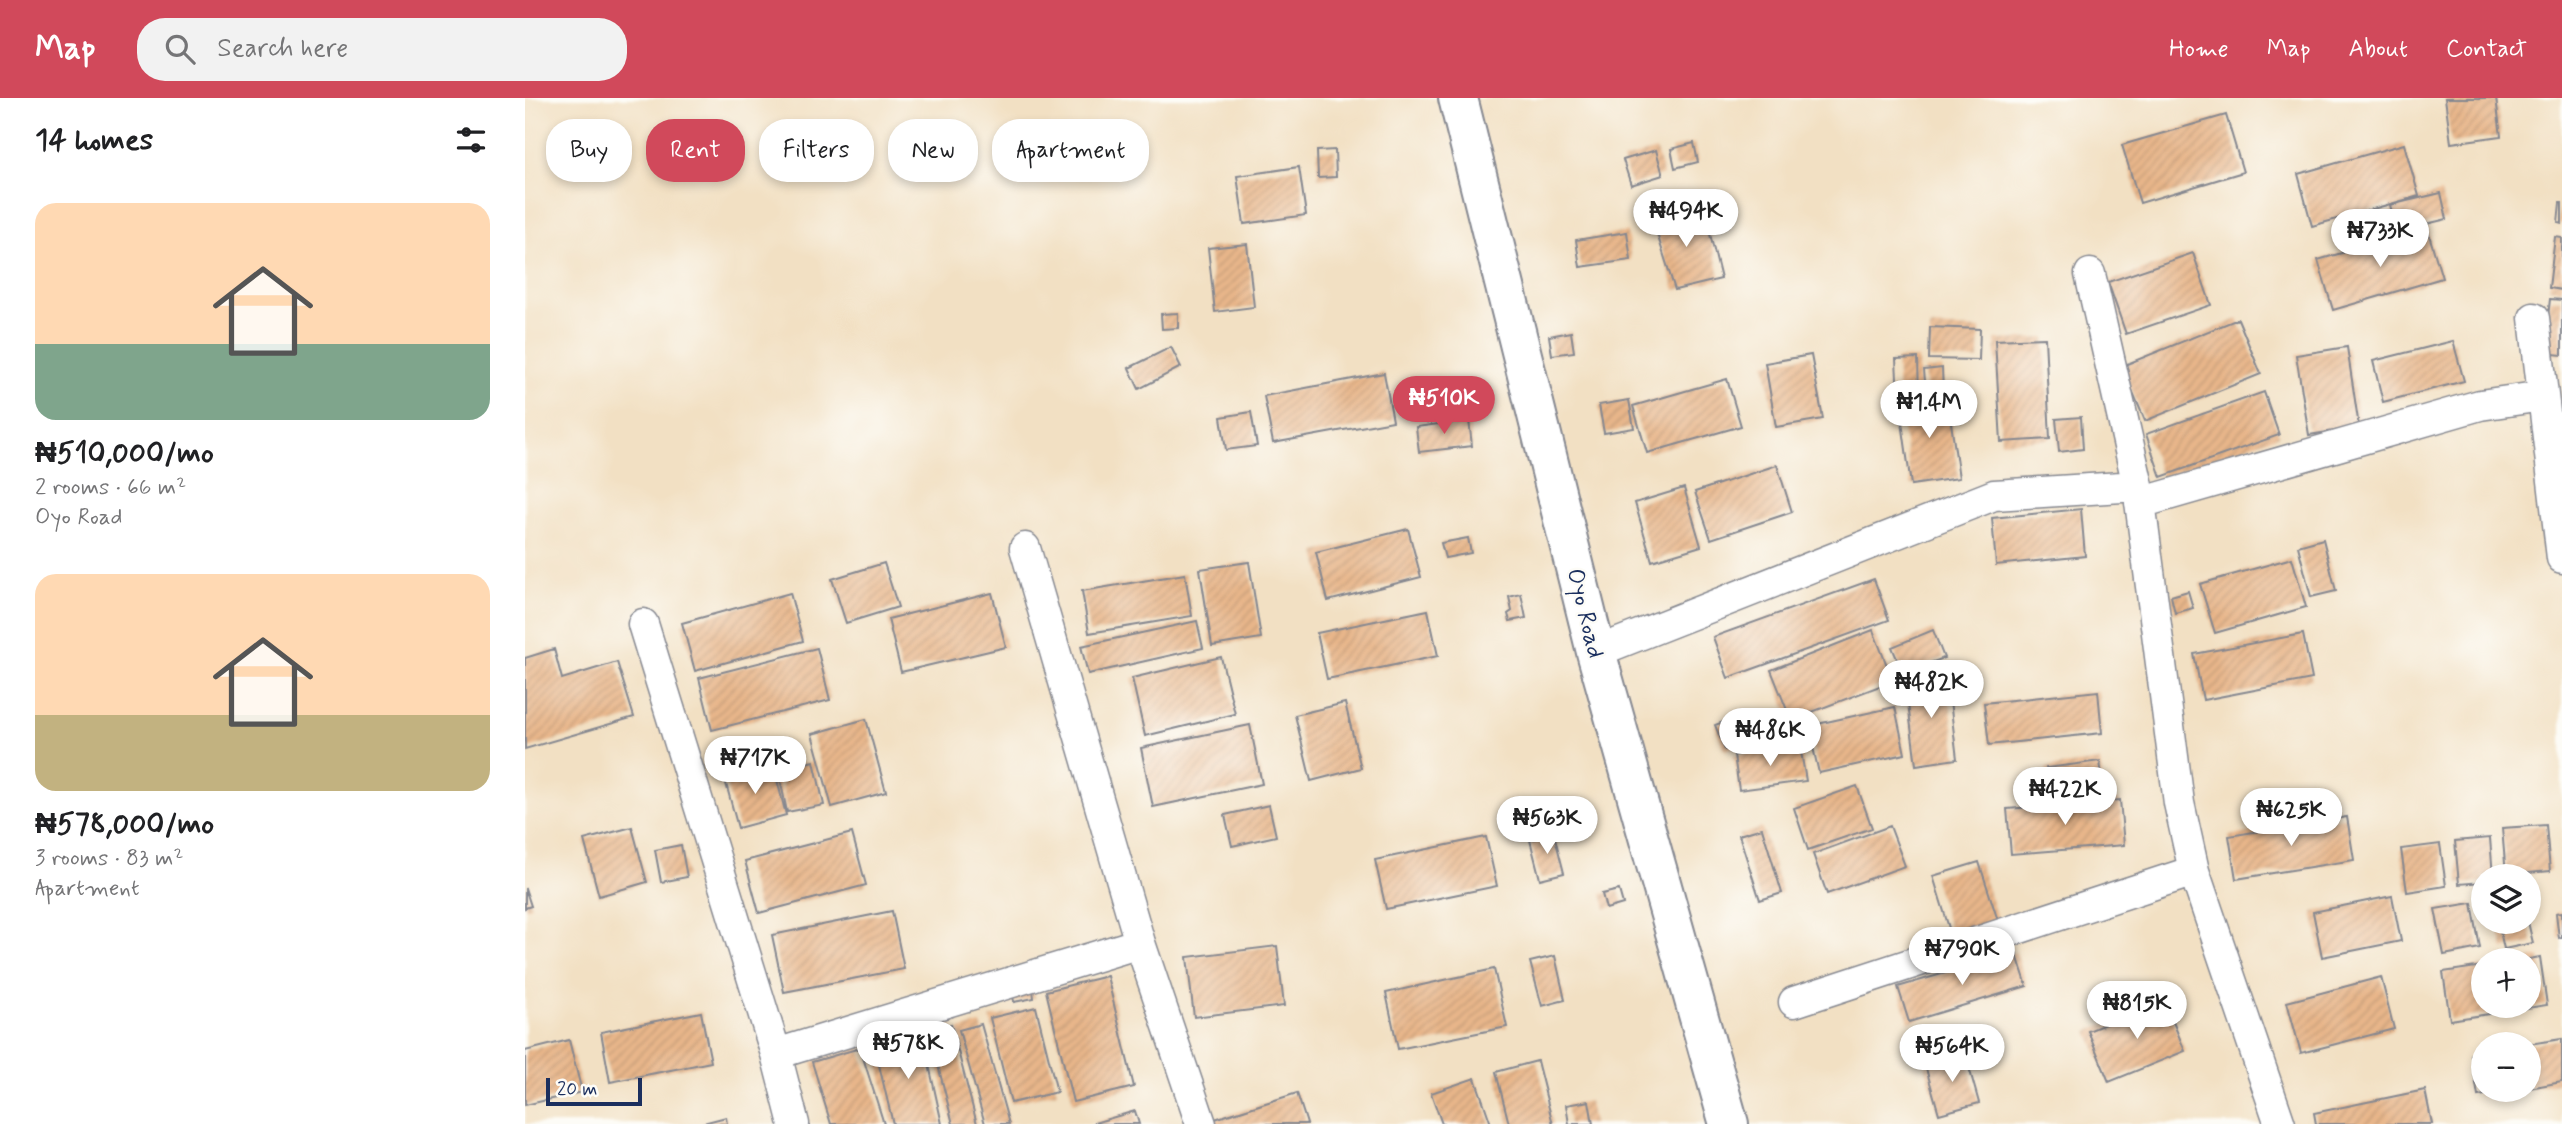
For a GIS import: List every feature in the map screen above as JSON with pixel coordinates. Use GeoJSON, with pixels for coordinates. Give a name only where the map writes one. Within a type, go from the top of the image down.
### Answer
{"type":"FeatureCollection","features":[{"type":"Feature","properties":{"kind":"street","name":"Oyo Road"},"geometry":{"type":"LineString","coordinates":[[1458,98],[1596,652],[1729,1124]]}},
{"type":"Feature","properties":{"kind":"street"},"geometry":{"type":"LineString","coordinates":[[2090,274],[2139,495],[2179,803],[2193,871],[2280,1124]]}},
{"type":"Feature","properties":{"kind":"street"},"geometry":{"type":"LineString","coordinates":[[2535,318],[2562,558]]}},
{"type":"Feature","properties":{"kind":"street"},"geometry":{"type":"LineString","coordinates":[[1596,652],[1994,495],[2139,495],[2480,405],[2543,396]]}},
{"type":"Feature","properties":{"kind":"street"},"geometry":{"type":"LineString","coordinates":[[1025,548],[1140,943],[1201,1124]]}},
{"type":"Feature","properties":{"kind":"street"},"geometry":{"type":"LineString","coordinates":[[643,624],[776,1054],[794,1124]]}},
{"type":"Feature","properties":{"kind":"street"},"geometry":{"type":"LineString","coordinates":[[1794,1002],[2193,871]]}},
{"type":"Feature","properties":{"kind":"street"},"geometry":{"type":"LineString","coordinates":[[776,1054],[1140,943]]}},
{"type":"Feature","properties":{"kind":"building"},"geometry":{"type":"Polygon","coordinates":[[[2445,98],[2496,98],[2501,136],[2451,143],[2445,98]]]}},
{"type":"Feature","properties":{"kind":"building"},"geometry":{"type":"Polygon","coordinates":[[[2226,115],[2243,172],[2140,203],[2122,145],[2226,115]]]}},
{"type":"Feature","properties":{"kind":"building"},"geometry":{"type":"Polygon","coordinates":[[[1694,143],[1698,162],[1675,168],[1671,149],[1694,143]]]}},
{"type":"Feature","properties":{"kind":"building"},"geometry":{"type":"Polygon","coordinates":[[[2404,144],[2419,196],[2312,226],[2298,174],[2404,144]]]}},
{"type":"Feature","properties":{"kind":"building"},"geometry":{"type":"Polygon","coordinates":[[[1335,150],[1336,177],[1318,178],[1317,151],[1335,150]]]}},
{"type":"Feature","properties":{"kind":"building"},"geometry":{"type":"Polygon","coordinates":[[[1656,150],[1663,175],[1631,185],[1623,160],[1656,150]]]}},
{"type":"Feature","properties":{"kind":"building"},"geometry":{"type":"Polygon","coordinates":[[[1299,167],[1306,215],[1244,224],[1237,176],[1299,167]]]}},
{"type":"Feature","properties":{"kind":"building"},"geometry":{"type":"Polygon","coordinates":[[[2441,193],[2447,219],[2397,231],[2390,205],[2441,193]]]}},
{"type":"Feature","properties":{"kind":"building"},"geometry":{"type":"Polygon","coordinates":[[[2562,203],[2562,224],[2558,223],[2562,203]]]}},
{"type":"Feature","properties":{"kind":"building"},"geometry":{"type":"Polygon","coordinates":[[[1684,204],[1694,234],[1709,230],[1721,279],[1675,290],[1651,215],[1684,204]]]}},
{"type":"Feature","properties":{"kind":"building"},"geometry":{"type":"Polygon","coordinates":[[[2427,228],[2442,278],[2333,310],[2318,260],[2427,228]]]}},
{"type":"Feature","properties":{"kind":"building"},"geometry":{"type":"Polygon","coordinates":[[[1627,232],[1631,260],[1580,267],[1576,240],[1627,232]]]}},
{"type":"Feature","properties":{"kind":"building"},"geometry":{"type":"Polygon","coordinates":[[[2555,237],[2562,238],[2562,290],[2549,288],[2555,237]]]}},
{"type":"Feature","properties":{"kind":"building"},"geometry":{"type":"Polygon","coordinates":[[[1247,244],[1254,307],[1215,312],[1208,248],[1247,244]]]}},
{"type":"Feature","properties":{"kind":"building"},"geometry":{"type":"Polygon","coordinates":[[[2193,253],[2211,305],[2126,334],[2108,282],[2193,253]]]}},
{"type":"Feature","properties":{"kind":"building"},"geometry":{"type":"Polygon","coordinates":[[[2550,299],[2562,300],[2562,355],[2544,353],[2550,299]]]}},
{"type":"Feature","properties":{"kind":"building"},"geometry":{"type":"Polygon","coordinates":[[[1178,313],[1178,328],[1162,329],[1161,314],[1178,313]]]}},
{"type":"Feature","properties":{"kind":"building"},"geometry":{"type":"Polygon","coordinates":[[[2238,319],[2261,374],[2145,421],[2122,366],[2238,319]]]}},
{"type":"Feature","properties":{"kind":"building"},"geometry":{"type":"Polygon","coordinates":[[[1930,327],[1980,329],[1979,360],[1929,359],[1930,327]]]}},
{"type":"Feature","properties":{"kind":"building"},"geometry":{"type":"Polygon","coordinates":[[[1571,332],[1574,352],[1552,355],[1549,336],[1571,332]]]}},
{"type":"Feature","properties":{"kind":"building"},"geometry":{"type":"Polygon","coordinates":[[[2045,338],[2050,439],[2001,442],[1995,340],[2045,338]]]}},
{"type":"Feature","properties":{"kind":"building"},"geometry":{"type":"Polygon","coordinates":[[[2453,341],[2464,381],[2383,402],[2373,361],[2453,341]]]}},
{"type":"Feature","properties":{"kind":"building"},"geometry":{"type":"Polygon","coordinates":[[[1171,347],[1181,367],[1139,389],[1129,368],[1171,347]]]}},
{"type":"Feature","properties":{"kind":"building"},"geometry":{"type":"Polygon","coordinates":[[[2347,347],[2359,427],[2309,435],[2296,355],[2347,347]]]}},
{"type":"Feature","properties":{"kind":"building"},"geometry":{"type":"Polygon","coordinates":[[[1811,355],[1823,419],[1776,427],[1765,363],[1811,355]]]}},
{"type":"Feature","properties":{"kind":"building"},"geometry":{"type":"Polygon","coordinates":[[[1918,358],[1919,398],[1898,398],[1896,359],[1918,358]]]}},
{"type":"Feature","properties":{"kind":"building"},"geometry":{"type":"Polygon","coordinates":[[[1942,368],[1943,392],[1926,393],[1924,370],[1942,368]]]}},
{"type":"Feature","properties":{"kind":"building"},"geometry":{"type":"Polygon","coordinates":[[[1384,373],[1393,421],[1273,443],[1264,396],[1384,373]]]}},
{"type":"Feature","properties":{"kind":"building"},"geometry":{"type":"Polygon","coordinates":[[[1727,379],[1741,426],[1647,453],[1633,406],[1727,379]]]}},
{"type":"Feature","properties":{"kind":"building"},"geometry":{"type":"Polygon","coordinates":[[[2264,392],[2279,435],[2161,477],[2146,434],[2264,392]]]}},
{"type":"Feature","properties":{"kind":"building"},"geometry":{"type":"Polygon","coordinates":[[[1947,395],[1959,478],[1911,485],[1899,401],[1947,395]]]}},
{"type":"Feature","properties":{"kind":"building"},"geometry":{"type":"Polygon","coordinates":[[[1629,400],[1634,428],[1604,433],[1599,405],[1629,400]]]}},
{"type":"Feature","properties":{"kind":"building"},"geometry":{"type":"Polygon","coordinates":[[[1251,412],[1257,446],[1226,450],[1221,417],[1251,412]]]}},
{"type":"Feature","properties":{"kind":"building"},"geometry":{"type":"Polygon","coordinates":[[[2081,417],[2083,449],[2059,452],[2056,419],[2081,417]]]}},
{"type":"Feature","properties":{"kind":"building"},"geometry":{"type":"Polygon","coordinates":[[[1469,420],[1472,446],[1419,452],[1416,427],[1469,420]]]}},
{"type":"Feature","properties":{"kind":"building"},"geometry":{"type":"Polygon","coordinates":[[[1777,465],[1792,512],[1711,539],[1695,492],[1777,465]]]}},
{"type":"Feature","properties":{"kind":"building"},"geometry":{"type":"Polygon","coordinates":[[[1684,488],[1701,546],[1652,561],[1635,503],[1684,488]]]}},
{"type":"Feature","properties":{"kind":"building"},"geometry":{"type":"Polygon","coordinates":[[[2081,509],[2085,556],[1996,565],[1992,518],[2081,509]]]}},
{"type":"Feature","properties":{"kind":"building"},"geometry":{"type":"Polygon","coordinates":[[[1408,529],[1421,577],[1328,601],[1316,552],[1408,529]]]}},
{"type":"Feature","properties":{"kind":"building"},"geometry":{"type":"Polygon","coordinates":[[[1468,538],[1471,553],[1445,558],[1441,543],[1468,538]]]}},
{"type":"Feature","properties":{"kind":"building"},"geometry":{"type":"Polygon","coordinates":[[[2323,539],[2336,591],[2311,597],[2298,546],[2323,539]]]}},
{"type":"Feature","properties":{"kind":"building"},"geometry":{"type":"Polygon","coordinates":[[[2292,558],[2306,607],[2215,633],[2200,584],[2292,558]]]}},
{"type":"Feature","properties":{"kind":"building"},"geometry":{"type":"Polygon","coordinates":[[[1249,562],[1261,638],[1212,646],[1200,569],[1249,562]]]}},
{"type":"Feature","properties":{"kind":"building"},"geometry":{"type":"Polygon","coordinates":[[[884,563],[898,607],[846,623],[832,579],[884,563]]]}},
{"type":"Feature","properties":{"kind":"building"},"geometry":{"type":"Polygon","coordinates":[[[1185,574],[1192,616],[1089,633],[1082,591],[1185,574]]]}},
{"type":"Feature","properties":{"kind":"building"},"geometry":{"type":"Polygon","coordinates":[[[1874,579],[1889,620],[1728,678],[1713,637],[1874,579]]]}},
{"type":"Feature","properties":{"kind":"building"},"geometry":{"type":"Polygon","coordinates":[[[2188,591],[2193,608],[2175,613],[2171,596],[2188,591]]]}},
{"type":"Feature","properties":{"kind":"building"},"geometry":{"type":"Polygon","coordinates":[[[790,593],[803,641],[695,671],[682,623],[790,593]]]}},
{"type":"Feature","properties":{"kind":"building"},"geometry":{"type":"Polygon","coordinates":[[[992,593],[1006,647],[901,672],[888,619],[992,593]]]}},
{"type":"Feature","properties":{"kind":"building"},"geometry":{"type":"Polygon","coordinates":[[[1521,594],[1526,618],[1510,621],[1508,614],[1512,611],[1509,597],[1521,594]]]}},
{"type":"Feature","properties":{"kind":"building"},"geometry":{"type":"Polygon","coordinates":[[[1428,610],[1438,656],[1327,679],[1317,633],[1428,610]]]}},
{"type":"Feature","properties":{"kind":"building"},"geometry":{"type":"Polygon","coordinates":[[[1197,621],[1203,648],[1088,674],[1081,646],[1197,621]]]}},
{"type":"Feature","properties":{"kind":"building"},"geometry":{"type":"Polygon","coordinates":[[[1873,630],[1893,681],[1791,720],[1771,670],[1873,630]]]}},
{"type":"Feature","properties":{"kind":"building"},"geometry":{"type":"Polygon","coordinates":[[[1933,630],[1944,658],[1903,673],[1892,647],[1933,630]]]}},
{"type":"Feature","properties":{"kind":"building"},"geometry":{"type":"Polygon","coordinates":[[[2303,634],[2312,679],[2203,700],[2194,654],[2303,634]]]}},
{"type":"Feature","properties":{"kind":"building"},"geometry":{"type":"Polygon","coordinates":[[[817,648],[830,700],[712,730],[699,678],[817,648]]]}},
{"type":"Feature","properties":{"kind":"building"},"geometry":{"type":"Polygon","coordinates":[[[554,649],[562,679],[617,662],[634,717],[525,749],[525,658],[554,649]]]}},
{"type":"Feature","properties":{"kind":"building"},"geometry":{"type":"Polygon","coordinates":[[[1221,657],[1235,714],[1145,736],[1132,678],[1221,657]]]}},
{"type":"Feature","properties":{"kind":"building"},"geometry":{"type":"Polygon","coordinates":[[[1947,676],[1957,759],[1916,765],[1905,681],[1947,676]]]}},
{"type":"Feature","properties":{"kind":"building"},"geometry":{"type":"Polygon","coordinates":[[[2098,691],[2102,733],[1989,745],[1984,703],[2098,691]]]}},
{"type":"Feature","properties":{"kind":"building"},"geometry":{"type":"Polygon","coordinates":[[[1345,703],[1361,768],[1311,781],[1295,715],[1345,703]]]}},
{"type":"Feature","properties":{"kind":"building"},"geometry":{"type":"Polygon","coordinates":[[[1895,707],[1905,754],[1819,773],[1808,726],[1895,707]]]}},
{"type":"Feature","properties":{"kind":"building"},"geometry":{"type":"Polygon","coordinates":[[[1739,716],[1749,741],[1725,750],[1715,725],[1739,716]]]}},
{"type":"Feature","properties":{"kind":"building"},"geometry":{"type":"Polygon","coordinates":[[[866,719],[886,792],[832,807],[812,734],[866,719]]]}},
{"type":"Feature","properties":{"kind":"building"},"geometry":{"type":"Polygon","coordinates":[[[1250,725],[1262,784],[1153,807],[1141,748],[1250,725]]]}},
{"type":"Feature","properties":{"kind":"building"},"geometry":{"type":"Polygon","coordinates":[[[1800,746],[1806,781],[1739,790],[1734,755],[1800,746]]]}},
{"type":"Feature","properties":{"kind":"building"},"geometry":{"type":"Polygon","coordinates":[[[814,761],[824,805],[787,812],[778,769],[814,761]]]}},
{"type":"Feature","properties":{"kind":"building"},"geometry":{"type":"Polygon","coordinates":[[[2100,761],[2104,792],[2050,799],[2046,768],[2100,761]]]}},
{"type":"Feature","properties":{"kind":"building"},"geometry":{"type":"Polygon","coordinates":[[[773,764],[786,815],[738,828],[724,776],[773,764]]]}},
{"type":"Feature","properties":{"kind":"building"},"geometry":{"type":"Polygon","coordinates":[[[1857,786],[1872,828],[1808,850],[1794,808],[1857,786]]]}},
{"type":"Feature","properties":{"kind":"building"},"geometry":{"type":"Polygon","coordinates":[[[2120,800],[2124,845],[2011,854],[2007,809],[2120,800]]]}},
{"type":"Feature","properties":{"kind":"building"},"geometry":{"type":"Polygon","coordinates":[[[1269,805],[1276,836],[1232,846],[1225,815],[1269,805]]]}},
{"type":"Feature","properties":{"kind":"building"},"geometry":{"type":"Polygon","coordinates":[[[2347,817],[2354,860],[2236,879],[2229,836],[2347,817]]]}},
{"type":"Feature","properties":{"kind":"building"},"geometry":{"type":"Polygon","coordinates":[[[2546,825],[2550,871],[2541,872],[2541,864],[2505,864],[2502,828],[2546,825]]]}},
{"type":"Feature","properties":{"kind":"building"},"geometry":{"type":"Polygon","coordinates":[[[1890,826],[1905,866],[1827,894],[1813,854],[1890,826]]]}},
{"type":"Feature","properties":{"kind":"building"},"geometry":{"type":"Polygon","coordinates":[[[632,827],[647,882],[599,896],[584,840],[632,827]]]}},
{"type":"Feature","properties":{"kind":"building"},"geometry":{"type":"Polygon","coordinates":[[[1762,828],[1782,893],[1760,900],[1739,835],[1762,828]]]}},
{"type":"Feature","properties":{"kind":"building"},"geometry":{"type":"Polygon","coordinates":[[[852,833],[866,885],[759,913],[745,861],[852,833]]]}},
{"type":"Feature","properties":{"kind":"building"},"geometry":{"type":"Polygon","coordinates":[[[1554,834],[1564,873],[1540,879],[1530,840],[1554,834]]]}},
{"type":"Feature","properties":{"kind":"building"},"geometry":{"type":"Polygon","coordinates":[[[1486,837],[1497,886],[1386,909],[1375,860],[1486,837]]]}},
{"type":"Feature","properties":{"kind":"building"},"geometry":{"type":"Polygon","coordinates":[[[2490,838],[2492,864],[2471,864],[2471,883],[2459,884],[2455,841],[2490,838]]]}},
{"type":"Feature","properties":{"kind":"building"},"geometry":{"type":"Polygon","coordinates":[[[2440,844],[2446,886],[2407,892],[2401,849],[2440,844]]]}},
{"type":"Feature","properties":{"kind":"building"},"geometry":{"type":"Polygon","coordinates":[[[681,845],[687,877],[661,882],[655,850],[681,845]]]}},
{"type":"Feature","properties":{"kind":"building"},"geometry":{"type":"Polygon","coordinates":[[[1979,862],[2000,927],[1953,941],[1933,876],[1979,862]]]}},
{"type":"Feature","properties":{"kind":"building"},"geometry":{"type":"Polygon","coordinates":[[[525,888],[531,906],[525,908],[525,888]]]}},
{"type":"Feature","properties":{"kind":"building"},"geometry":{"type":"Polygon","coordinates":[[[1619,890],[1623,904],[1606,909],[1602,894],[1619,890]]]}},
{"type":"Feature","properties":{"kind":"building"},"geometry":{"type":"Polygon","coordinates":[[[2392,896],[2401,941],[2322,957],[2313,912],[2392,896]]]}},
{"type":"Feature","properties":{"kind":"building"},"geometry":{"type":"Polygon","coordinates":[[[2471,903],[2471,934],[2478,934],[2480,948],[2444,955],[2435,909],[2471,903]]]}},
{"type":"Feature","properties":{"kind":"building"},"geometry":{"type":"Polygon","coordinates":[[[892,911],[904,969],[784,992],[772,935],[892,911]]]}},
{"type":"Feature","properties":{"kind":"building"},"geometry":{"type":"Polygon","coordinates":[[[2562,912],[2562,937],[2559,938],[2556,913],[2562,912]]]}},
{"type":"Feature","properties":{"kind":"building"},"geometry":{"type":"Polygon","coordinates":[[[2501,934],[2531,934],[2533,943],[2504,948],[2501,934]]]}},
{"type":"Feature","properties":{"kind":"building"},"geometry":{"type":"Polygon","coordinates":[[[1277,946],[1284,1006],[1194,1017],[1187,957],[1277,946]]]}},
{"type":"Feature","properties":{"kind":"building"},"geometry":{"type":"Polygon","coordinates":[[[2016,952],[2027,986],[1909,1022],[1898,987],[2016,952]]]}},
{"type":"Feature","properties":{"kind":"building"},"geometry":{"type":"Polygon","coordinates":[[[1555,956],[1565,1000],[1542,1006],[1530,962],[1555,956]]]}},
{"type":"Feature","properties":{"kind":"building"},"geometry":{"type":"Polygon","coordinates":[[[2541,964],[2547,1005],[2541,1006],[2541,964]]]}},
{"type":"Feature","properties":{"kind":"building"},"geometry":{"type":"Polygon","coordinates":[[[2471,968],[2471,1017],[2450,1020],[2443,972],[2471,968]]]}},
{"type":"Feature","properties":{"kind":"building"},"geometry":{"type":"Polygon","coordinates":[[[1494,969],[1507,1027],[1398,1049],[1386,993],[1494,969]]]}},
{"type":"Feature","properties":{"kind":"building"},"geometry":{"type":"Polygon","coordinates":[[[1107,976],[1134,1087],[1073,1102],[1046,991],[1107,976]]]}},
{"type":"Feature","properties":{"kind":"building"},"geometry":{"type":"Polygon","coordinates":[[[2381,977],[2394,1029],[2301,1053],[2287,1002],[2381,977]]]}},
{"type":"Feature","properties":{"kind":"building"},"geometry":{"type":"Polygon","coordinates":[[[1032,981],[1034,998],[1014,1002],[1011,985],[1032,981]]]}},
{"type":"Feature","properties":{"kind":"building"},"geometry":{"type":"Polygon","coordinates":[[[2164,1000],[2185,1051],[2109,1082],[2088,1031],[2164,1000]]]}},
{"type":"Feature","properties":{"kind":"building"},"geometry":{"type":"Polygon","coordinates":[[[1036,1007],[1057,1092],[1011,1103],[990,1018],[1036,1007]]]}},
{"type":"Feature","properties":{"kind":"building"},"geometry":{"type":"Polygon","coordinates":[[[701,1012],[711,1062],[610,1082],[601,1032],[701,1012]]]}},
{"type":"Feature","properties":{"kind":"building"},"geometry":{"type":"Polygon","coordinates":[[[951,1024],[977,1124],[953,1124],[929,1030],[951,1024]]]}},
{"type":"Feature","properties":{"kind":"building"},"geometry":{"type":"Polygon","coordinates":[[[981,1024],[1009,1124],[985,1124],[959,1030],[981,1024]]]}},
{"type":"Feature","properties":{"kind":"building"},"geometry":{"type":"Polygon","coordinates":[[[922,1033],[942,1124],[893,1124],[874,1044],[922,1033]]]}},
{"type":"Feature","properties":{"kind":"building"},"geometry":{"type":"Polygon","coordinates":[[[2562,1039],[2562,1082],[2541,1086],[2541,1042],[2562,1039]]]}},
{"type":"Feature","properties":{"kind":"building"},"geometry":{"type":"Polygon","coordinates":[[[569,1040],[582,1092],[525,1105],[525,1051],[569,1040]]]}},
{"type":"Feature","properties":{"kind":"building"},"geometry":{"type":"Polygon","coordinates":[[[860,1048],[884,1124],[831,1124],[812,1062],[860,1048]]]}},
{"type":"Feature","properties":{"kind":"building"},"geometry":{"type":"Polygon","coordinates":[[[1965,1053],[1979,1103],[1939,1114],[1925,1065],[1965,1053]]]}},
{"type":"Feature","properties":{"kind":"building"},"geometry":{"type":"Polygon","coordinates":[[[1537,1061],[1553,1124],[1509,1124],[1496,1072],[1537,1061]]]}},
{"type":"Feature","properties":{"kind":"building"},"geometry":{"type":"Polygon","coordinates":[[[1475,1078],[1491,1124],[1442,1124],[1431,1093],[1475,1078]]]}},
{"type":"Feature","properties":{"kind":"building"},"geometry":{"type":"Polygon","coordinates":[[[2425,1090],[2432,1124],[2316,1124],[2314,1113],[2425,1090]]]}},
{"type":"Feature","properties":{"kind":"building"},"geometry":{"type":"Polygon","coordinates":[[[1297,1093],[1307,1124],[1217,1124],[1215,1119],[1297,1093]]]}},
{"type":"Feature","properties":{"kind":"building"},"geometry":{"type":"Polygon","coordinates":[[[1589,1101],[1593,1124],[1569,1124],[1566,1105],[1589,1101]]]}},
{"type":"Feature","properties":{"kind":"building"},"geometry":{"type":"Polygon","coordinates":[[[1135,1111],[1139,1124],[1094,1124],[1094,1123],[1135,1111]]]}},
{"type":"Feature","properties":{"kind":"building"},"geometry":{"type":"Polygon","coordinates":[[[726,1117],[727,1124],[703,1124],[703,1123],[726,1117]]]}}]}
